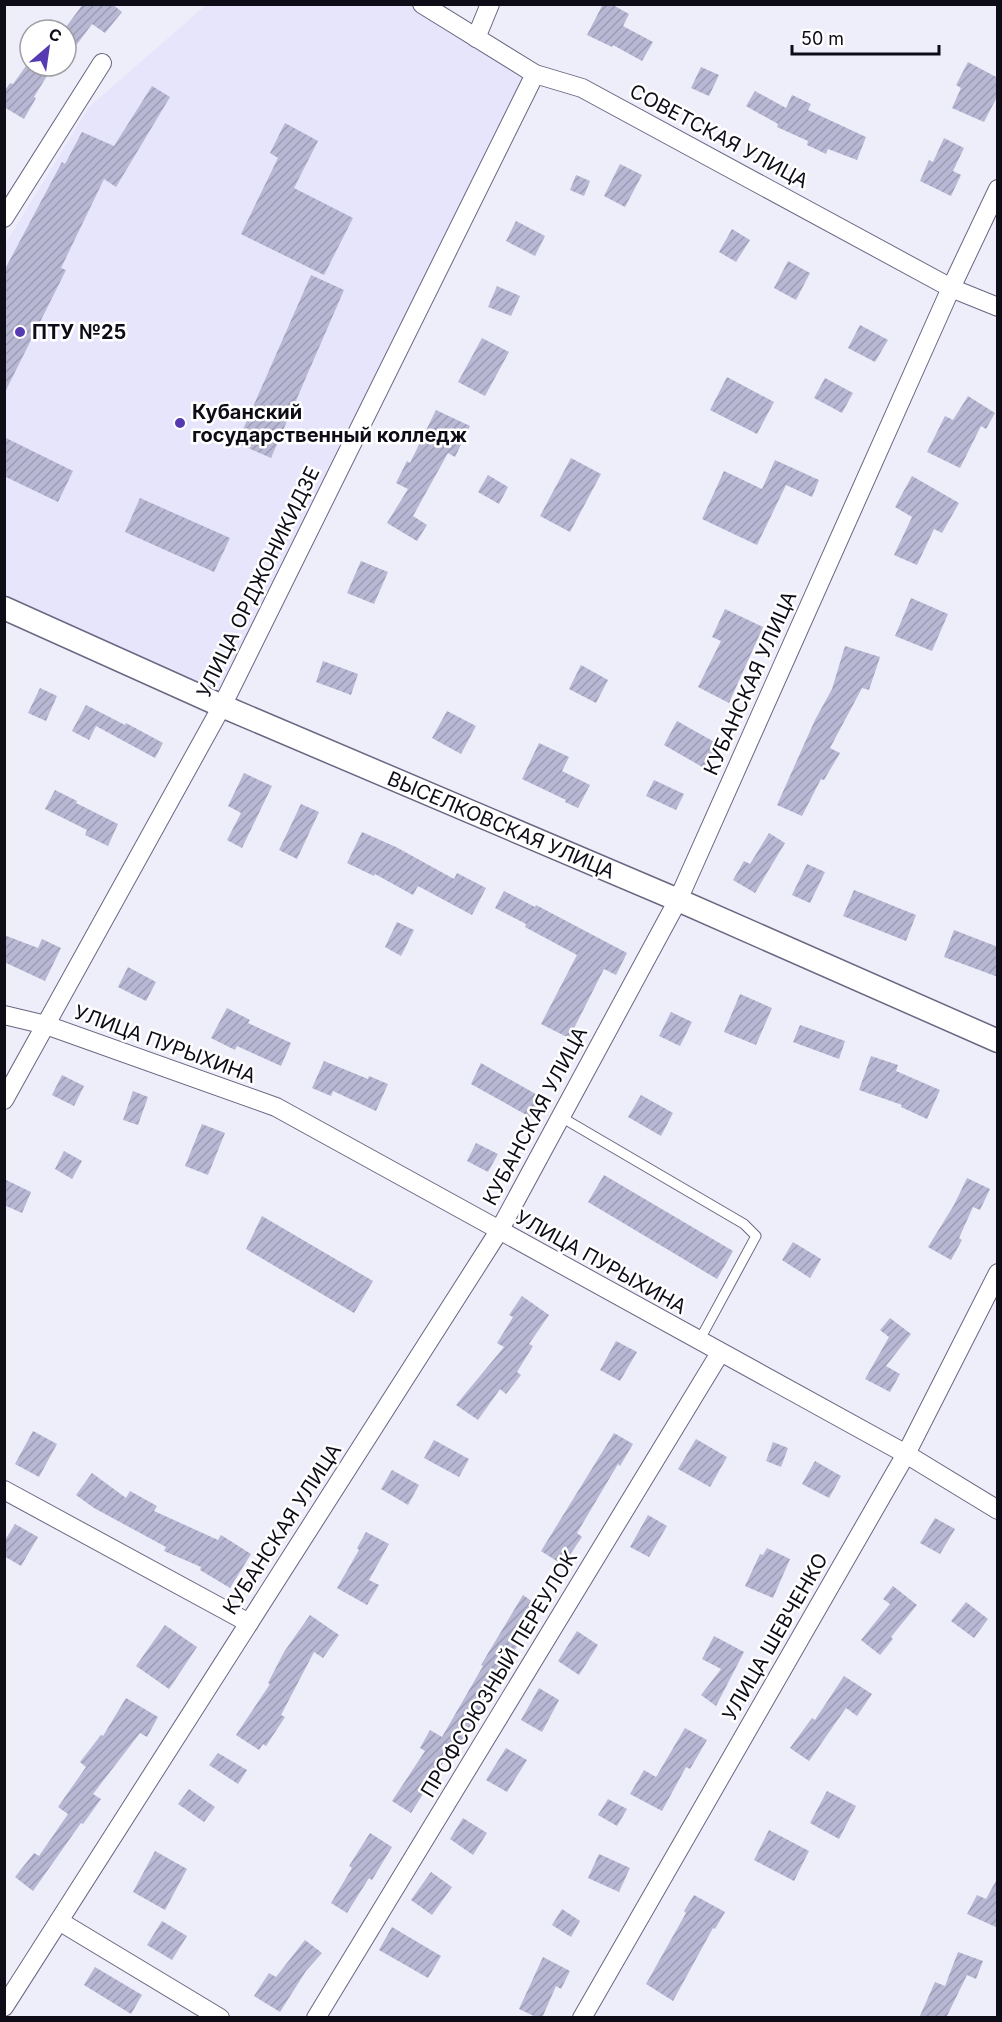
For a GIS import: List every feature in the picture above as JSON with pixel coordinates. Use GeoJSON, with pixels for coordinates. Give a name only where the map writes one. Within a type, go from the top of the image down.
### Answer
{"type":"FeatureCollection","features":[{"type":"Feature","properties":{"kind":"street","name":"СОВЕТСКАЯ УЛИЦА"},"geometry":{"type":"LineString","coordinates":[[422,4],[535,74],[582,88],[951,288],[998,307]]}},
{"type":"Feature","properties":{"kind":"street"},"geometry":{"type":"LineString","coordinates":[[476,38],[490,4]]}},
{"type":"Feature","properties":{"kind":"street"},"geometry":{"type":"LineString","coordinates":[[4,219],[102,63]]}},
{"type":"Feature","properties":{"kind":"street","name":"УЛИЦА ОРДЖОНИКИДЗЕ"},"geometry":{"type":"LineString","coordinates":[[4,1100],[222,706],[535,74]]}},
{"type":"Feature","properties":{"kind":"street","name":"КУБАНСКАЯ УЛИЦА"},"geometry":{"type":"LineString","coordinates":[[4,2007],[499,1231],[678,900],[951,288],[998,189]]}},
{"type":"Feature","properties":{"kind":"street","name":"ВЫСЕЛКОВСКАЯ УЛИЦА"},"geometry":{"type":"LineString","coordinates":[[4,608],[222,706],[678,900],[998,1041]]}},
{"type":"Feature","properties":{"kind":"street","name":"УЛИЦА ПУРЫХИНА"},"geometry":{"type":"LineString","coordinates":[[4,1015],[46,1025],[276,1107],[906,1454],[998,1510]]}},
{"type":"Feature","properties":{"kind":"street","name":"УЛИЦА ШЕВЧЕНКО"},"geometry":{"type":"LineString","coordinates":[[582,2018],[906,1454],[998,1273]]}},
{"type":"Feature","properties":{"kind":"street","name":"ПРОФСОЮЗНЫЙ ПЕРЕУЛОК"},"geometry":{"type":"LineString","coordinates":[[316,2018],[720,1353]]}},
{"type":"Feature","properties":{"kind":"street"},"geometry":{"type":"LineString","coordinates":[[4,1490],[249,1623]]}},
{"type":"Feature","properties":{"kind":"street"},"geometry":{"type":"LineString","coordinates":[[59,1921],[220,2018]]}},
{"type":"Feature","properties":{"kind":"lane"},"geometry":{"type":"LineString","coordinates":[[561,1117],[744,1224],[756,1236],[699,1341]]}},
{"type":"Feature","properties":{"kind":"shaded area","name":"Кубанский государственный колледж"},"geometry":{"type":"Polygon","coordinates":[[[206,5],[421,5],[530,76],[218,697],[5,601],[4,246],[89,107],[206,5]]]}},
{"type":"Feature","properties":{"kind":"building"},"geometry":{"type":"Polygon","coordinates":[[[83,4],[112,4],[122,12],[105,33],[92,24],[78,43],[78,18],[73,18],[83,4]]]}},
{"type":"Feature","properties":{"kind":"building"},"geometry":{"type":"Polygon","coordinates":[[[603,4],[611,4],[629,14],[623,26],[653,42],[642,61],[613,45],[612,47],[587,35],[603,4]]]}},
{"type":"Feature","properties":{"kind":"building"},"geometry":{"type":"Polygon","coordinates":[[[968,62],[998,78],[998,95],[984,122],[952,108],[961,88],[956,85],[968,62]]]}},
{"type":"Feature","properties":{"kind":"building"},"geometry":{"type":"Polygon","coordinates":[[[701,67],[719,75],[709,96],[691,88],[701,67]]]}},
{"type":"Feature","properties":{"kind":"building"},"geometry":{"type":"Polygon","coordinates":[[[18,77],[46,78],[24,119],[4,107],[4,92],[10,83],[13,84],[18,77]]]}},
{"type":"Feature","properties":{"kind":"building"},"geometry":{"type":"Polygon","coordinates":[[[152,86],[170,97],[116,187],[104,179],[61,268],[66,270],[4,394],[4,271],[62,162],[65,164],[82,132],[114,146],[152,86]]]}},
{"type":"Feature","properties":{"kind":"building"},"geometry":{"type":"Polygon","coordinates":[[[755,91],[786,108],[792,95],[811,104],[808,110],[866,137],[857,160],[828,149],[826,154],[807,145],[808,141],[777,127],[778,124],[746,106],[755,91]]]}},
{"type":"Feature","properties":{"kind":"building"},"geometry":{"type":"Polygon","coordinates":[[[285,123],[318,141],[294,188],[353,218],[324,275],[241,234],[278,158],[270,153],[285,123]]]}},
{"type":"Feature","properties":{"kind":"building"},"geometry":{"type":"Polygon","coordinates":[[[944,138],[964,148],[953,171],[961,175],[951,196],[920,181],[929,160],[933,162],[944,138]]]}},
{"type":"Feature","properties":{"kind":"building"},"geometry":{"type":"Polygon","coordinates":[[[620,164],[642,175],[625,207],[604,196],[620,164]]]}},
{"type":"Feature","properties":{"kind":"building"},"geometry":{"type":"Polygon","coordinates":[[[576,175],[590,181],[584,196],[570,190],[576,175]]]}},
{"type":"Feature","properties":{"kind":"building"},"geometry":{"type":"Polygon","coordinates":[[[516,221],[545,236],[535,256],[506,241],[516,221]]]}},
{"type":"Feature","properties":{"kind":"building"},"geometry":{"type":"Polygon","coordinates":[[[732,229],[750,240],[736,262],[719,252],[732,229]]]}},
{"type":"Feature","properties":{"kind":"building"},"geometry":{"type":"Polygon","coordinates":[[[788,261],[810,273],[796,300],[774,288],[788,261]]]}},
{"type":"Feature","properties":{"kind":"building"},"geometry":{"type":"Polygon","coordinates":[[[311,275],[344,290],[271,458],[237,443],[311,275]]]}},
{"type":"Feature","properties":{"kind":"building"},"geometry":{"type":"Polygon","coordinates":[[[497,286],[520,296],[511,316],[488,307],[497,286]]]}},
{"type":"Feature","properties":{"kind":"building"},"geometry":{"type":"Polygon","coordinates":[[[860,325],[888,340],[875,362],[848,348],[860,325]]]}},
{"type":"Feature","properties":{"kind":"building"},"geometry":{"type":"Polygon","coordinates":[[[482,338],[509,352],[485,396],[458,382],[482,338]]]}},
{"type":"Feature","properties":{"kind":"building"},"geometry":{"type":"Polygon","coordinates":[[[727,377],[774,402],[757,434],[710,410],[727,377]]]}},
{"type":"Feature","properties":{"kind":"building"},"geometry":{"type":"Polygon","coordinates":[[[825,378],[853,393],[842,413],[814,398],[825,378]]]}},
{"type":"Feature","properties":{"kind":"building"},"geometry":{"type":"Polygon","coordinates":[[[968,396],[995,413],[986,429],[981,426],[960,468],[927,452],[945,416],[953,420],[968,396]]]}},
{"type":"Feature","properties":{"kind":"building"},"geometry":{"type":"Polygon","coordinates":[[[436,410],[470,426],[455,457],[448,453],[413,516],[427,525],[417,541],[387,523],[408,489],[396,483],[407,461],[410,463],[436,410]]]}},
{"type":"Feature","properties":{"kind":"building"},"geometry":{"type":"Polygon","coordinates":[[[4,437],[73,471],[58,502],[4,476],[4,437]]]}},
{"type":"Feature","properties":{"kind":"building"},"geometry":{"type":"Polygon","coordinates":[[[571,458],[601,474],[570,532],[540,516],[571,458]]]}},
{"type":"Feature","properties":{"kind":"building"},"geometry":{"type":"Polygon","coordinates":[[[775,460],[819,480],[812,497],[786,485],[757,545],[702,519],[724,471],[762,489],[775,460]]]}},
{"type":"Feature","properties":{"kind":"building"},"geometry":{"type":"Polygon","coordinates":[[[488,475],[508,487],[499,504],[478,492],[488,475]]]}},
{"type":"Feature","properties":{"kind":"building"},"geometry":{"type":"Polygon","coordinates":[[[912,476],[959,503],[942,533],[934,529],[917,565],[894,555],[912,517],[895,507],[912,476]]]}},
{"type":"Feature","properties":{"kind":"building"},"geometry":{"type":"Polygon","coordinates":[[[140,498],[230,538],[214,572],[125,532],[140,498]]]}},
{"type":"Feature","properties":{"kind":"building"},"geometry":{"type":"Polygon","coordinates":[[[361,561],[388,572],[374,604],[347,593],[361,561]]]}},
{"type":"Feature","properties":{"kind":"building"},"geometry":{"type":"Polygon","coordinates":[[[911,598],[948,614],[932,651],[895,636],[911,598]]]}},
{"type":"Feature","properties":{"kind":"building"},"geometry":{"type":"Polygon","coordinates":[[[725,609],[763,627],[729,703],[698,687],[721,641],[712,637],[725,609]]]}},
{"type":"Feature","properties":{"kind":"building"},"geometry":{"type":"Polygon","coordinates":[[[845,646],[880,657],[869,690],[862,688],[830,748],[840,753],[824,780],[821,779],[802,816],[777,805],[815,720],[832,689],[845,646]]]}},
{"type":"Feature","properties":{"kind":"building"},"geometry":{"type":"Polygon","coordinates":[[[323,661],[358,674],[351,695],[316,682],[323,661]]]}},
{"type":"Feature","properties":{"kind":"building"},"geometry":{"type":"Polygon","coordinates":[[[581,665],[608,680],[596,703],[569,689],[581,665]]]}},
{"type":"Feature","properties":{"kind":"building"},"geometry":{"type":"Polygon","coordinates":[[[40,688],[57,696],[46,721],[28,713],[40,688]]]}},
{"type":"Feature","properties":{"kind":"building"},"geometry":{"type":"Polygon","coordinates":[[[86,705],[163,743],[155,758],[96,726],[89,740],[72,731],[86,705]]]}},
{"type":"Feature","properties":{"kind":"building"},"geometry":{"type":"Polygon","coordinates":[[[447,711],[476,726],[461,754],[432,738],[447,711]]]}},
{"type":"Feature","properties":{"kind":"building"},"geometry":{"type":"Polygon","coordinates":[[[677,721],[718,744],[704,768],[664,745],[677,721]]]}},
{"type":"Feature","properties":{"kind":"building"},"geometry":{"type":"Polygon","coordinates":[[[539,743],[569,757],[562,771],[590,785],[578,808],[522,779],[539,743]]]}},
{"type":"Feature","properties":{"kind":"building"},"geometry":{"type":"Polygon","coordinates":[[[244,773],[272,786],[242,848],[227,840],[241,813],[228,806],[244,773]]]}},
{"type":"Feature","properties":{"kind":"building"},"geometry":{"type":"Polygon","coordinates":[[[654,780],[684,794],[676,810],[646,796],[654,780]]]}},
{"type":"Feature","properties":{"kind":"building"},"geometry":{"type":"Polygon","coordinates":[[[55,790],[118,824],[108,846],[85,835],[87,830],[45,809],[55,790]]]}},
{"type":"Feature","properties":{"kind":"building"},"geometry":{"type":"Polygon","coordinates":[[[301,804],[319,812],[297,859],[279,850],[301,804]]]}},
{"type":"Feature","properties":{"kind":"building"},"geometry":{"type":"Polygon","coordinates":[[[362,832],[396,847],[454,879],[457,873],[486,888],[472,915],[418,886],[413,895],[375,874],[374,876],[347,863],[362,832]]]}},
{"type":"Feature","properties":{"kind":"building"},"geometry":{"type":"Polygon","coordinates":[[[769,833],[785,843],[755,893],[733,880],[744,861],[750,864],[769,833]]]}},
{"type":"Feature","properties":{"kind":"building"},"geometry":{"type":"Polygon","coordinates":[[[807,864],[825,872],[810,903],[792,895],[807,864]]]}},
{"type":"Feature","properties":{"kind":"building"},"geometry":{"type":"Polygon","coordinates":[[[854,890],[916,915],[906,941],[843,916],[854,890]]]}},
{"type":"Feature","properties":{"kind":"building"},"geometry":{"type":"Polygon","coordinates":[[[504,891],[535,907],[536,905],[627,953],[616,975],[604,969],[569,1038],[541,1024],[577,955],[495,908],[504,891]]]}},
{"type":"Feature","properties":{"kind":"building"},"geometry":{"type":"Polygon","coordinates":[[[397,922],[414,930],[401,956],[385,947],[397,922]]]}},
{"type":"Feature","properties":{"kind":"building"},"geometry":{"type":"Polygon","coordinates":[[[954,930],[998,947],[998,977],[944,957],[954,930]]]}},
{"type":"Feature","properties":{"kind":"building"},"geometry":{"type":"Polygon","coordinates":[[[4,935],[38,948],[42,939],[61,948],[45,981],[4,962],[4,935]]]}},
{"type":"Feature","properties":{"kind":"building"},"geometry":{"type":"Polygon","coordinates":[[[128,967],[156,982],[146,1001],[118,987],[128,967]]]}},
{"type":"Feature","properties":{"kind":"building"},"geometry":{"type":"Polygon","coordinates":[[[740,994],[772,1008],[756,1045],[724,1032],[740,994]]]}},
{"type":"Feature","properties":{"kind":"building"},"geometry":{"type":"Polygon","coordinates":[[[227,1008],[250,1020],[248,1023],[291,1043],[281,1066],[237,1046],[235,1050],[211,1038],[227,1008]]]}},
{"type":"Feature","properties":{"kind":"building"},"geometry":{"type":"Polygon","coordinates":[[[671,1012],[692,1022],[680,1046],[659,1036],[671,1012]]]}},
{"type":"Feature","properties":{"kind":"building"},"geometry":{"type":"Polygon","coordinates":[[[800,1025],[845,1041],[839,1059],[793,1042],[800,1025]]]}},
{"type":"Feature","properties":{"kind":"building"},"geometry":{"type":"Polygon","coordinates":[[[871,1056],[898,1065],[896,1071],[940,1090],[927,1119],[901,1107],[902,1105],[859,1090],[871,1056]]]}},
{"type":"Feature","properties":{"kind":"building"},"geometry":{"type":"Polygon","coordinates":[[[324,1061],[368,1079],[369,1076],[388,1084],[376,1111],[333,1091],[331,1096],[312,1088],[324,1061]]]}},
{"type":"Feature","properties":{"kind":"building"},"geometry":{"type":"Polygon","coordinates":[[[481,1063],[541,1097],[530,1117],[471,1084],[481,1063]]]}},
{"type":"Feature","properties":{"kind":"building"},"geometry":{"type":"Polygon","coordinates":[[[62,1075],[84,1086],[74,1106],[52,1095],[62,1075]]]}},
{"type":"Feature","properties":{"kind":"building"},"geometry":{"type":"Polygon","coordinates":[[[133,1091],[148,1097],[138,1125],[123,1120],[133,1091]]]}},
{"type":"Feature","properties":{"kind":"building"},"geometry":{"type":"Polygon","coordinates":[[[641,1095],[673,1113],[661,1136],[628,1117],[641,1095]]]}},
{"type":"Feature","properties":{"kind":"building"},"geometry":{"type":"Polygon","coordinates":[[[202,1124],[225,1133],[208,1175],[185,1166],[202,1124]]]}},
{"type":"Feature","properties":{"kind":"building"},"geometry":{"type":"Polygon","coordinates":[[[476,1143],[498,1154],[488,1172],[467,1161],[476,1143]]]}},
{"type":"Feature","properties":{"kind":"building"},"geometry":{"type":"Polygon","coordinates":[[[64,1151],[82,1161],[72,1179],[55,1169],[64,1151]]]}},
{"type":"Feature","properties":{"kind":"building"},"geometry":{"type":"Polygon","coordinates":[[[604,1175],[733,1251],[717,1279],[588,1202],[604,1175]]]}},
{"type":"Feature","properties":{"kind":"building"},"geometry":{"type":"Polygon","coordinates":[[[967,1178],[990,1189],[980,1210],[973,1207],[959,1238],[962,1240],[951,1260],[928,1247],[954,1205],[967,1178]]]}},
{"type":"Feature","properties":{"kind":"building"},"geometry":{"type":"Polygon","coordinates":[[[4,1179],[31,1192],[22,1213],[4,1205],[4,1179]]]}},
{"type":"Feature","properties":{"kind":"building"},"geometry":{"type":"Polygon","coordinates":[[[262,1216],[373,1281],[354,1313],[246,1249],[262,1216]]]}},
{"type":"Feature","properties":{"kind":"building"},"geometry":{"type":"Polygon","coordinates":[[[793,1242],[821,1259],[810,1278],[782,1260],[793,1242]]]}},
{"type":"Feature","properties":{"kind":"building"},"geometry":{"type":"Polygon","coordinates":[[[522,1296],[549,1315],[529,1344],[533,1346],[517,1372],[521,1375],[506,1394],[500,1389],[478,1420],[456,1405],[504,1347],[497,1343],[513,1317],[509,1315],[522,1296]]]}},
{"type":"Feature","properties":{"kind":"building"},"geometry":{"type":"Polygon","coordinates":[[[890,1318],[911,1334],[886,1366],[900,1374],[890,1392],[865,1379],[889,1337],[880,1330],[890,1318]]]}},
{"type":"Feature","properties":{"kind":"building"},"geometry":{"type":"Polygon","coordinates":[[[616,1341],[637,1352],[620,1381],[600,1370],[616,1341]]]}},
{"type":"Feature","properties":{"kind":"building"},"geometry":{"type":"Polygon","coordinates":[[[33,1431],[57,1444],[39,1477],[15,1464],[33,1431]]]}},
{"type":"Feature","properties":{"kind":"building"},"geometry":{"type":"Polygon","coordinates":[[[614,1433],[633,1444],[620,1466],[618,1464],[577,1533],[582,1537],[563,1565],[541,1551],[614,1433]]]}},
{"type":"Feature","properties":{"kind":"building"},"geometry":{"type":"Polygon","coordinates":[[[696,1439],[727,1457],[710,1487],[678,1469],[696,1439]]]}},
{"type":"Feature","properties":{"kind":"building"},"geometry":{"type":"Polygon","coordinates":[[[434,1440],[469,1459],[459,1477],[424,1458],[434,1440]]]}},
{"type":"Feature","properties":{"kind":"building"},"geometry":{"type":"Polygon","coordinates":[[[773,1442],[788,1448],[781,1467],[766,1461],[773,1442]]]}},
{"type":"Feature","properties":{"kind":"building"},"geometry":{"type":"Polygon","coordinates":[[[815,1461],[841,1476],[829,1498],[802,1484],[815,1461]]]}},
{"type":"Feature","properties":{"kind":"building"},"geometry":{"type":"Polygon","coordinates":[[[392,1470],[419,1485],[408,1505],[381,1489],[392,1470]]]}},
{"type":"Feature","properties":{"kind":"building"},"geometry":{"type":"Polygon","coordinates":[[[92,1473],[126,1498],[130,1491],[157,1506],[154,1511],[218,1540],[221,1535],[251,1554],[230,1588],[200,1570],[201,1567],[164,1551],[166,1547],[94,1508],[76,1495],[92,1473]]]}},
{"type":"Feature","properties":{"kind":"building"},"geometry":{"type":"Polygon","coordinates":[[[648,1515],[667,1526],[649,1557],[630,1547],[648,1515]]]}},
{"type":"Feature","properties":{"kind":"building"},"geometry":{"type":"Polygon","coordinates":[[[935,1518],[955,1529],[940,1554],[920,1543],[935,1518]]]}},
{"type":"Feature","properties":{"kind":"building"},"geometry":{"type":"Polygon","coordinates":[[[15,1524],[38,1537],[21,1566],[4,1556],[4,1542],[15,1524]]]}},
{"type":"Feature","properties":{"kind":"building"},"geometry":{"type":"Polygon","coordinates":[[[366,1532],[389,1544],[369,1580],[379,1585],[367,1605],[337,1588],[359,1550],[357,1548],[366,1532]]]}},
{"type":"Feature","properties":{"kind":"building"},"geometry":{"type":"Polygon","coordinates":[[[767,1548],[790,1559],[773,1598],[745,1586],[760,1554],[763,1555],[767,1548]]]}},
{"type":"Feature","properties":{"kind":"building"},"geometry":{"type":"Polygon","coordinates":[[[893,1586],[917,1605],[891,1637],[893,1639],[880,1655],[861,1640],[890,1604],[883,1599],[893,1586]]]}},
{"type":"Feature","properties":{"kind":"building"},"geometry":{"type":"Polygon","coordinates":[[[523,1595],[537,1605],[515,1641],[519,1643],[448,1764],[444,1761],[411,1813],[392,1801],[425,1751],[420,1748],[430,1730],[442,1737],[523,1595]]]}},
{"type":"Feature","properties":{"kind":"building"},"geometry":{"type":"Polygon","coordinates":[[[966,1602],[988,1619],[974,1638],[951,1621],[966,1602]]]}},
{"type":"Feature","properties":{"kind":"building"},"geometry":{"type":"Polygon","coordinates":[[[310,1615],[339,1635],[323,1658],[314,1652],[281,1715],[285,1717],[266,1746],[263,1744],[259,1750],[236,1735],[270,1684],[268,1683],[284,1652],[310,1615]]]}},
{"type":"Feature","properties":{"kind":"building"},"geometry":{"type":"Polygon","coordinates":[[[165,1625],[197,1647],[169,1689],[136,1666],[165,1625]]]}},
{"type":"Feature","properties":{"kind":"building"},"geometry":{"type":"Polygon","coordinates":[[[577,1631],[598,1645],[579,1675],[558,1661],[577,1631]]]}},
{"type":"Feature","properties":{"kind":"building"},"geometry":{"type":"Polygon","coordinates":[[[714,1636],[744,1652],[716,1706],[701,1695],[721,1669],[702,1659],[714,1636]]]}},
{"type":"Feature","properties":{"kind":"building"},"geometry":{"type":"Polygon","coordinates":[[[844,1676],[872,1694],[857,1716],[846,1708],[809,1761],[790,1748],[812,1718],[815,1720],[844,1676]]]}},
{"type":"Feature","properties":{"kind":"building"},"geometry":{"type":"Polygon","coordinates":[[[539,1688],[559,1700],[542,1732],[521,1720],[539,1688]]]}},
{"type":"Feature","properties":{"kind":"building"},"geometry":{"type":"Polygon","coordinates":[[[126,1698],[158,1717],[147,1737],[140,1733],[93,1794],[101,1799],[83,1824],[81,1823],[33,1891],[15,1877],[34,1853],[39,1856],[68,1814],[58,1807],[86,1767],[80,1762],[101,1735],[103,1736],[126,1698]]]}},
{"type":"Feature","properties":{"kind":"building"},"geometry":{"type":"Polygon","coordinates":[[[685,1728],[707,1740],[690,1769],[686,1767],[662,1811],[630,1794],[644,1770],[656,1777],[685,1728]]]}},
{"type":"Feature","properties":{"kind":"building"},"geometry":{"type":"Polygon","coordinates":[[[506,1748],[527,1760],[507,1792],[486,1780],[506,1748]]]}},
{"type":"Feature","properties":{"kind":"building"},"geometry":{"type":"Polygon","coordinates":[[[218,1753],[247,1770],[238,1784],[209,1765],[218,1753]]]}},
{"type":"Feature","properties":{"kind":"building"},"geometry":{"type":"Polygon","coordinates":[[[189,1789],[215,1807],[204,1822],[178,1804],[189,1789]]]}},
{"type":"Feature","properties":{"kind":"building"},"geometry":{"type":"Polygon","coordinates":[[[827,1791],[856,1806],[839,1839],[810,1823],[827,1791]]]}},
{"type":"Feature","properties":{"kind":"building"},"geometry":{"type":"Polygon","coordinates":[[[608,1799],[627,1809],[617,1826],[598,1815],[608,1799]]]}},
{"type":"Feature","properties":{"kind":"building"},"geometry":{"type":"Polygon","coordinates":[[[463,1818],[487,1833],[473,1855],[450,1839],[463,1818]]]}},
{"type":"Feature","properties":{"kind":"building"},"geometry":{"type":"Polygon","coordinates":[[[769,1830],[809,1851],[794,1881],[754,1860],[769,1830]]]}},
{"type":"Feature","properties":{"kind":"building"},"geometry":{"type":"Polygon","coordinates":[[[370,1833],[392,1847],[372,1880],[369,1878],[347,1913],[331,1903],[352,1868],[349,1866],[370,1833]]]}},
{"type":"Feature","properties":{"kind":"building"},"geometry":{"type":"Polygon","coordinates":[[[155,1851],[187,1869],[165,1910],[133,1892],[155,1851]]]}},
{"type":"Feature","properties":{"kind":"building"},"geometry":{"type":"Polygon","coordinates":[[[599,1854],[630,1868],[619,1892],[588,1878],[599,1854]]]}},
{"type":"Feature","properties":{"kind":"building"},"geometry":{"type":"Polygon","coordinates":[[[431,1872],[452,1887],[432,1915],[411,1900],[431,1872]]]}},
{"type":"Feature","properties":{"kind":"building"},"geometry":{"type":"Polygon","coordinates":[[[998,1877],[998,1928],[967,1914],[977,1895],[986,1899],[998,1877]]]}},
{"type":"Feature","properties":{"kind":"building"},"geometry":{"type":"Polygon","coordinates":[[[694,1895],[725,1912],[715,1929],[713,1928],[673,2001],[646,1984],[694,1895]]]}},
{"type":"Feature","properties":{"kind":"building"},"geometry":{"type":"Polygon","coordinates":[[[562,1909],[580,1921],[571,1937],[552,1925],[562,1909]]]}},
{"type":"Feature","properties":{"kind":"building"},"geometry":{"type":"Polygon","coordinates":[[[162,1921],[187,1936],[172,1960],[147,1945],[162,1921]]]}},
{"type":"Feature","properties":{"kind":"building"},"geometry":{"type":"Polygon","coordinates":[[[392,1927],[441,1956],[428,1978],[379,1950],[392,1927]]]}},
{"type":"Feature","properties":{"kind":"building"},"geometry":{"type":"Polygon","coordinates":[[[305,1940],[322,1953],[306,1971],[280,2012],[254,1996],[269,1973],[276,1977],[305,1940]]]}},
{"type":"Feature","properties":{"kind":"building"},"geometry":{"type":"Polygon","coordinates":[[[958,1952],[983,1961],[976,1979],[967,1975],[946,2018],[919,2018],[935,1982],[945,1986],[958,1952]]]}},
{"type":"Feature","properties":{"kind":"building"},"geometry":{"type":"Polygon","coordinates":[[[543,1957],[570,1971],[561,1989],[556,1986],[542,2018],[538,2018],[519,2009],[543,1957]]]}},
{"type":"Feature","properties":{"kind":"building"},"geometry":{"type":"Polygon","coordinates":[[[95,1967],[142,1995],[131,2014],[84,1985],[95,1967]]]}},
{"type":"Feature","properties":{"kind":"place","name":"ПТУ №25"},"geometry":{"type":"Point","coordinates":[20,332]}},
{"type":"Feature","properties":{"kind":"place","name":"Кубанский государственный колледж"},"geometry":{"type":"Point","coordinates":[180,423]}}]}
